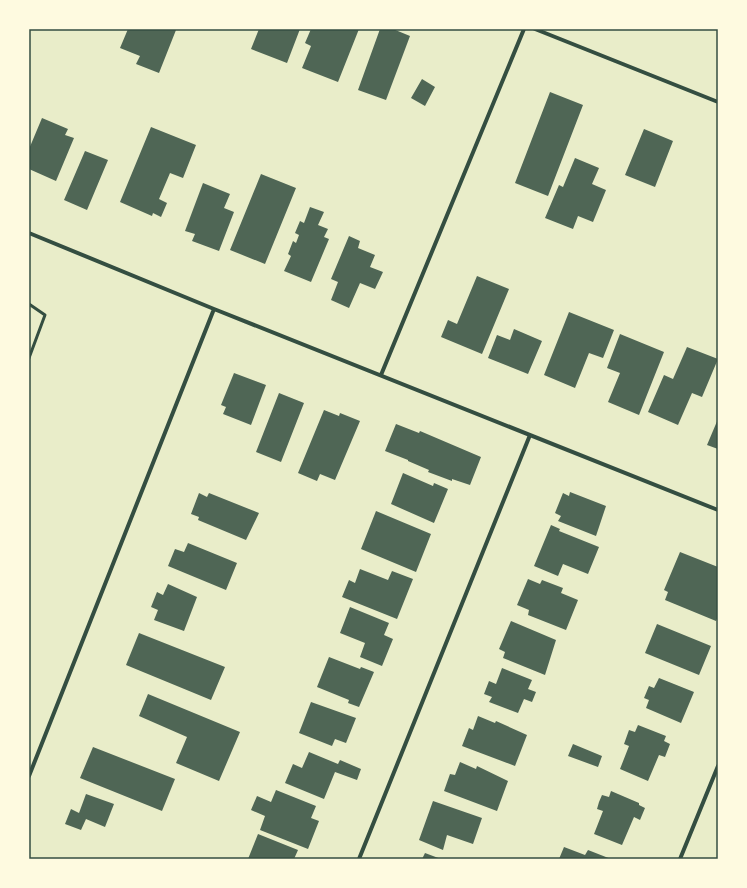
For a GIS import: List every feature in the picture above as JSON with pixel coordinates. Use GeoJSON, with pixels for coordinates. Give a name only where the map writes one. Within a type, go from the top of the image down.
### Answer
{"type":"FeatureCollection","features":[{"type":"Feature","properties":{"kind":"street"},"geometry":{"type":"LineString","coordinates":[[381,375],[524,29]]}},
{"type":"Feature","properties":{"kind":"street"},"geometry":{"type":"LineString","coordinates":[[535,29],[718,102]]}},
{"type":"Feature","properties":{"kind":"street"},"geometry":{"type":"LineString","coordinates":[[29,233],[214,309],[718,510]]}},
{"type":"Feature","properties":{"kind":"street"},"geometry":{"type":"LineString","coordinates":[[29,776],[214,309]]}},
{"type":"Feature","properties":{"kind":"street"},"geometry":{"type":"LineString","coordinates":[[359,859],[530,435]]}},
{"type":"Feature","properties":{"kind":"street"},"geometry":{"type":"LineString","coordinates":[[680,859],[718,766]]}},
{"type":"Feature","properties":{"kind":"lane"},"geometry":{"type":"LineString","coordinates":[[29,304],[45,315],[29,358]]}},
{"type":"Feature","properties":{"kind":"building"},"geometry":{"type":"Polygon","coordinates":[[[128,29],[176,30],[159,73],[136,64],[140,56],[120,48],[128,29]]]}},
{"type":"Feature","properties":{"kind":"building"},"geometry":{"type":"Polygon","coordinates":[[[259,29],[300,29],[287,63],[251,49],[259,29]]]}},
{"type":"Feature","properties":{"kind":"building"},"geometry":{"type":"Polygon","coordinates":[[[311,29],[359,29],[338,82],[302,68],[311,46],[305,43],[311,29]]]}},
{"type":"Feature","properties":{"kind":"building"},"geometry":{"type":"Polygon","coordinates":[[[380,29],[393,29],[410,36],[386,100],[358,90],[380,29]]]}},
{"type":"Feature","properties":{"kind":"building"},"geometry":{"type":"Polygon","coordinates":[[[422,79],[435,87],[425,106],[411,98],[422,79]]]}},
{"type":"Feature","properties":{"kind":"building"},"geometry":{"type":"Polygon","coordinates":[[[550,92],[583,105],[548,196],[515,183],[550,92]]]}},
{"type":"Feature","properties":{"kind":"building"},"geometry":{"type":"Polygon","coordinates":[[[42,118],[68,129],[65,135],[74,138],[56,181],[29,169],[29,149],[42,118]]]}},
{"type":"Feature","properties":{"kind":"building"},"geometry":{"type":"Polygon","coordinates":[[[151,127],[196,145],[183,178],[170,173],[159,199],[167,203],[161,217],[153,213],[152,216],[120,202],[151,127]]]}},
{"type":"Feature","properties":{"kind":"building"},"geometry":{"type":"Polygon","coordinates":[[[644,129],[673,141],[655,187],[625,175],[644,129]]]}},
{"type":"Feature","properties":{"kind":"building"},"geometry":{"type":"Polygon","coordinates":[[[85,151],[108,160],[87,210],[64,200],[85,151]]]}},
{"type":"Feature","properties":{"kind":"building"},"geometry":{"type":"Polygon","coordinates":[[[575,158],[599,168],[592,184],[606,190],[593,222],[578,216],[573,229],[545,218],[559,185],[563,187],[575,158]]]}},
{"type":"Feature","properties":{"kind":"building"},"geometry":{"type":"Polygon","coordinates":[[[261,174],[296,188],[265,264],[230,250],[261,174]]]}},
{"type":"Feature","properties":{"kind":"building"},"geometry":{"type":"Polygon","coordinates":[[[203,183],[230,194],[224,208],[234,212],[219,251],[192,241],[195,234],[185,231],[203,183]]]}},
{"type":"Feature","properties":{"kind":"building"},"geometry":{"type":"Polygon","coordinates":[[[310,207],[324,212],[318,225],[328,229],[324,237],[329,239],[311,282],[284,271],[291,256],[288,254],[293,241],[296,243],[299,235],[295,233],[300,221],[304,223],[310,207]]]}},
{"type":"Feature","properties":{"kind":"building"},"geometry":{"type":"Polygon","coordinates":[[[349,236],[360,241],[358,248],[375,255],[370,267],[383,272],[375,289],[360,283],[349,308],[331,300],[338,282],[331,279],[349,236]]]}},
{"type":"Feature","properties":{"kind":"building"},"geometry":{"type":"Polygon","coordinates":[[[477,276],[509,289],[482,354],[441,337],[448,320],[457,324],[477,276]]]}},
{"type":"Feature","properties":{"kind":"building"},"geometry":{"type":"Polygon","coordinates":[[[569,312],[614,330],[603,358],[589,353],[575,388],[544,375],[569,312]]]}},
{"type":"Feature","properties":{"kind":"building"},"geometry":{"type":"Polygon","coordinates":[[[514,329],[542,341],[528,374],[488,358],[497,335],[510,340],[514,329]]]}},
{"type":"Feature","properties":{"kind":"building"},"geometry":{"type":"Polygon","coordinates":[[[620,334],[664,352],[639,415],[608,402],[620,373],[607,368],[620,334]]]}},
{"type":"Feature","properties":{"kind":"building"},"geometry":{"type":"Polygon","coordinates":[[[687,347],[718,359],[702,397],[692,393],[678,425],[648,412],[664,375],[673,379],[687,347]]]}},
{"type":"Feature","properties":{"kind":"building"},"geometry":{"type":"Polygon","coordinates":[[[234,373],[266,385],[251,425],[223,414],[226,407],[221,405],[234,373]]]}},
{"type":"Feature","properties":{"kind":"building"},"geometry":{"type":"Polygon","coordinates":[[[279,393],[304,403],[281,462],[256,452],[279,393]]]}},
{"type":"Feature","properties":{"kind":"building"},"geometry":{"type":"Polygon","coordinates":[[[324,410],[339,416],[340,413],[360,421],[335,480],[320,474],[317,481],[298,473],[324,410]]]}},
{"type":"Feature","properties":{"kind":"building"},"geometry":{"type":"Polygon","coordinates":[[[718,419],[718,449],[707,445],[718,419]]]}},
{"type":"Feature","properties":{"kind":"building"},"geometry":{"type":"Polygon","coordinates":[[[396,424],[419,433],[420,431],[481,457],[470,485],[452,479],[452,481],[428,472],[429,470],[385,451],[396,424]]]}},
{"type":"Feature","properties":{"kind":"building"},"geometry":{"type":"Polygon","coordinates":[[[403,473],[433,486],[434,483],[448,489],[434,523],[391,504],[403,473]]]}},
{"type":"Feature","properties":{"kind":"building"},"geometry":{"type":"Polygon","coordinates":[[[570,492],[606,506],[596,536],[558,521],[561,516],[555,513],[563,493],[569,496],[570,492]]]}},
{"type":"Feature","properties":{"kind":"building"},"geometry":{"type":"Polygon","coordinates":[[[199,493],[207,497],[209,493],[259,513],[246,540],[198,520],[199,517],[191,514],[199,493]]]}},
{"type":"Feature","properties":{"kind":"building"},"geometry":{"type":"Polygon","coordinates":[[[376,511],[431,534],[416,572],[361,549],[376,511]]]}},
{"type":"Feature","properties":{"kind":"building"},"geometry":{"type":"Polygon","coordinates":[[[551,525],[560,529],[559,531],[599,547],[588,574],[563,564],[558,576],[534,566],[551,525]]]}},
{"type":"Feature","properties":{"kind":"building"},"geometry":{"type":"Polygon","coordinates":[[[188,543],[237,563],[226,590],[168,566],[175,549],[184,552],[188,543]]]}},
{"type":"Feature","properties":{"kind":"building"},"geometry":{"type":"Polygon","coordinates":[[[680,552],[718,567],[718,617],[716,621],[665,600],[668,592],[664,590],[680,552]]]}},
{"type":"Feature","properties":{"kind":"building"},"geometry":{"type":"Polygon","coordinates":[[[360,569],[388,580],[392,571],[413,579],[397,619],[342,597],[349,580],[355,583],[360,569]]]}},
{"type":"Feature","properties":{"kind":"building"},"geometry":{"type":"Polygon","coordinates":[[[528,579],[540,584],[542,580],[563,588],[561,593],[578,600],[566,630],[528,615],[529,610],[517,605],[528,579]]]}},
{"type":"Feature","properties":{"kind":"building"},"geometry":{"type":"Polygon","coordinates":[[[168,584],[197,597],[184,631],[154,620],[158,610],[151,607],[157,592],[163,595],[168,584]]]}},
{"type":"Feature","properties":{"kind":"building"},"geometry":{"type":"Polygon","coordinates":[[[350,607],[389,623],[384,635],[393,639],[382,666],[360,657],[365,643],[340,633],[350,607]]]}},
{"type":"Feature","properties":{"kind":"building"},"geometry":{"type":"Polygon","coordinates":[[[511,621],[556,640],[545,675],[503,658],[505,652],[499,649],[511,621]]]}},
{"type":"Feature","properties":{"kind":"building"},"geometry":{"type":"Polygon","coordinates":[[[657,624],[711,646],[699,675],[645,653],[657,624]]]}},
{"type":"Feature","properties":{"kind":"building"},"geometry":{"type":"Polygon","coordinates":[[[139,633],[225,667],[211,700],[126,665],[139,633]]]}},
{"type":"Feature","properties":{"kind":"building"},"geometry":{"type":"Polygon","coordinates":[[[329,657],[360,669],[361,667],[374,672],[359,707],[348,703],[349,700],[317,687],[329,657]]]}},
{"type":"Feature","properties":{"kind":"building"},"geometry":{"type":"Polygon","coordinates":[[[502,668],[532,680],[528,689],[536,692],[532,702],[524,699],[518,713],[489,702],[492,697],[484,694],[489,681],[496,684],[502,668]]]}},
{"type":"Feature","properties":{"kind":"building"},"geometry":{"type":"Polygon","coordinates":[[[659,678],[694,692],[681,723],[646,708],[649,700],[644,698],[649,686],[654,688],[659,678]]]}},
{"type":"Feature","properties":{"kind":"building"},"geometry":{"type":"Polygon","coordinates":[[[148,694],[240,732],[219,781],[176,763],[187,737],[139,716],[148,694]]]}},
{"type":"Feature","properties":{"kind":"building"},"geometry":{"type":"Polygon","coordinates":[[[311,702],[356,718],[346,743],[335,739],[332,746],[299,733],[311,702]]]}},
{"type":"Feature","properties":{"kind":"building"},"geometry":{"type":"Polygon","coordinates":[[[478,716],[495,723],[496,721],[527,735],[515,766],[462,746],[469,728],[473,730],[478,716]]]}},
{"type":"Feature","properties":{"kind":"building"},"geometry":{"type":"Polygon","coordinates":[[[638,725],[666,736],[664,741],[670,744],[665,757],[659,755],[648,781],[620,769],[629,746],[624,744],[629,730],[635,732],[638,725]]]}},
{"type":"Feature","properties":{"kind":"building"},"geometry":{"type":"Polygon","coordinates":[[[573,744],[602,756],[598,767],[568,756],[573,744]]]}},
{"type":"Feature","properties":{"kind":"building"},"geometry":{"type":"Polygon","coordinates":[[[93,747],[175,779],[162,811],[80,778],[93,747]]]}},
{"type":"Feature","properties":{"kind":"building"},"geometry":{"type":"Polygon","coordinates":[[[309,752],[338,764],[340,760],[361,769],[357,780],[335,772],[324,799],[285,783],[293,764],[302,768],[309,752]]]}},
{"type":"Feature","properties":{"kind":"building"},"geometry":{"type":"Polygon","coordinates":[[[460,762],[476,769],[477,766],[508,781],[497,811],[444,791],[450,774],[455,775],[460,762]]]}},
{"type":"Feature","properties":{"kind":"building"},"geometry":{"type":"Polygon","coordinates":[[[276,790],[316,806],[311,818],[319,821],[308,849],[260,830],[265,816],[251,810],[257,796],[271,802],[276,790]]]}},
{"type":"Feature","properties":{"kind":"building"},"geometry":{"type":"Polygon","coordinates":[[[611,791],[639,803],[639,805],[645,808],[640,820],[634,817],[622,845],[594,834],[603,811],[597,809],[599,802],[602,795],[609,797],[611,791]]]}},
{"type":"Feature","properties":{"kind":"building"},"geometry":{"type":"Polygon","coordinates":[[[86,794],[114,804],[105,827],[86,819],[81,830],[65,824],[71,809],[79,813],[86,794]]]}},
{"type":"Feature","properties":{"kind":"building"},"geometry":{"type":"Polygon","coordinates":[[[433,801],[482,818],[473,844],[447,835],[443,850],[419,840],[433,801]]]}},
{"type":"Feature","properties":{"kind":"building"},"geometry":{"type":"Polygon","coordinates":[[[258,834],[298,850],[294,859],[248,859],[258,834]]]}},
{"type":"Feature","properties":{"kind":"building"},"geometry":{"type":"Polygon","coordinates":[[[564,847],[585,855],[588,850],[611,859],[559,859],[564,847]]]}},
{"type":"Feature","properties":{"kind":"building"},"geometry":{"type":"Polygon","coordinates":[[[425,853],[441,859],[422,859],[425,853]]]}}]}
